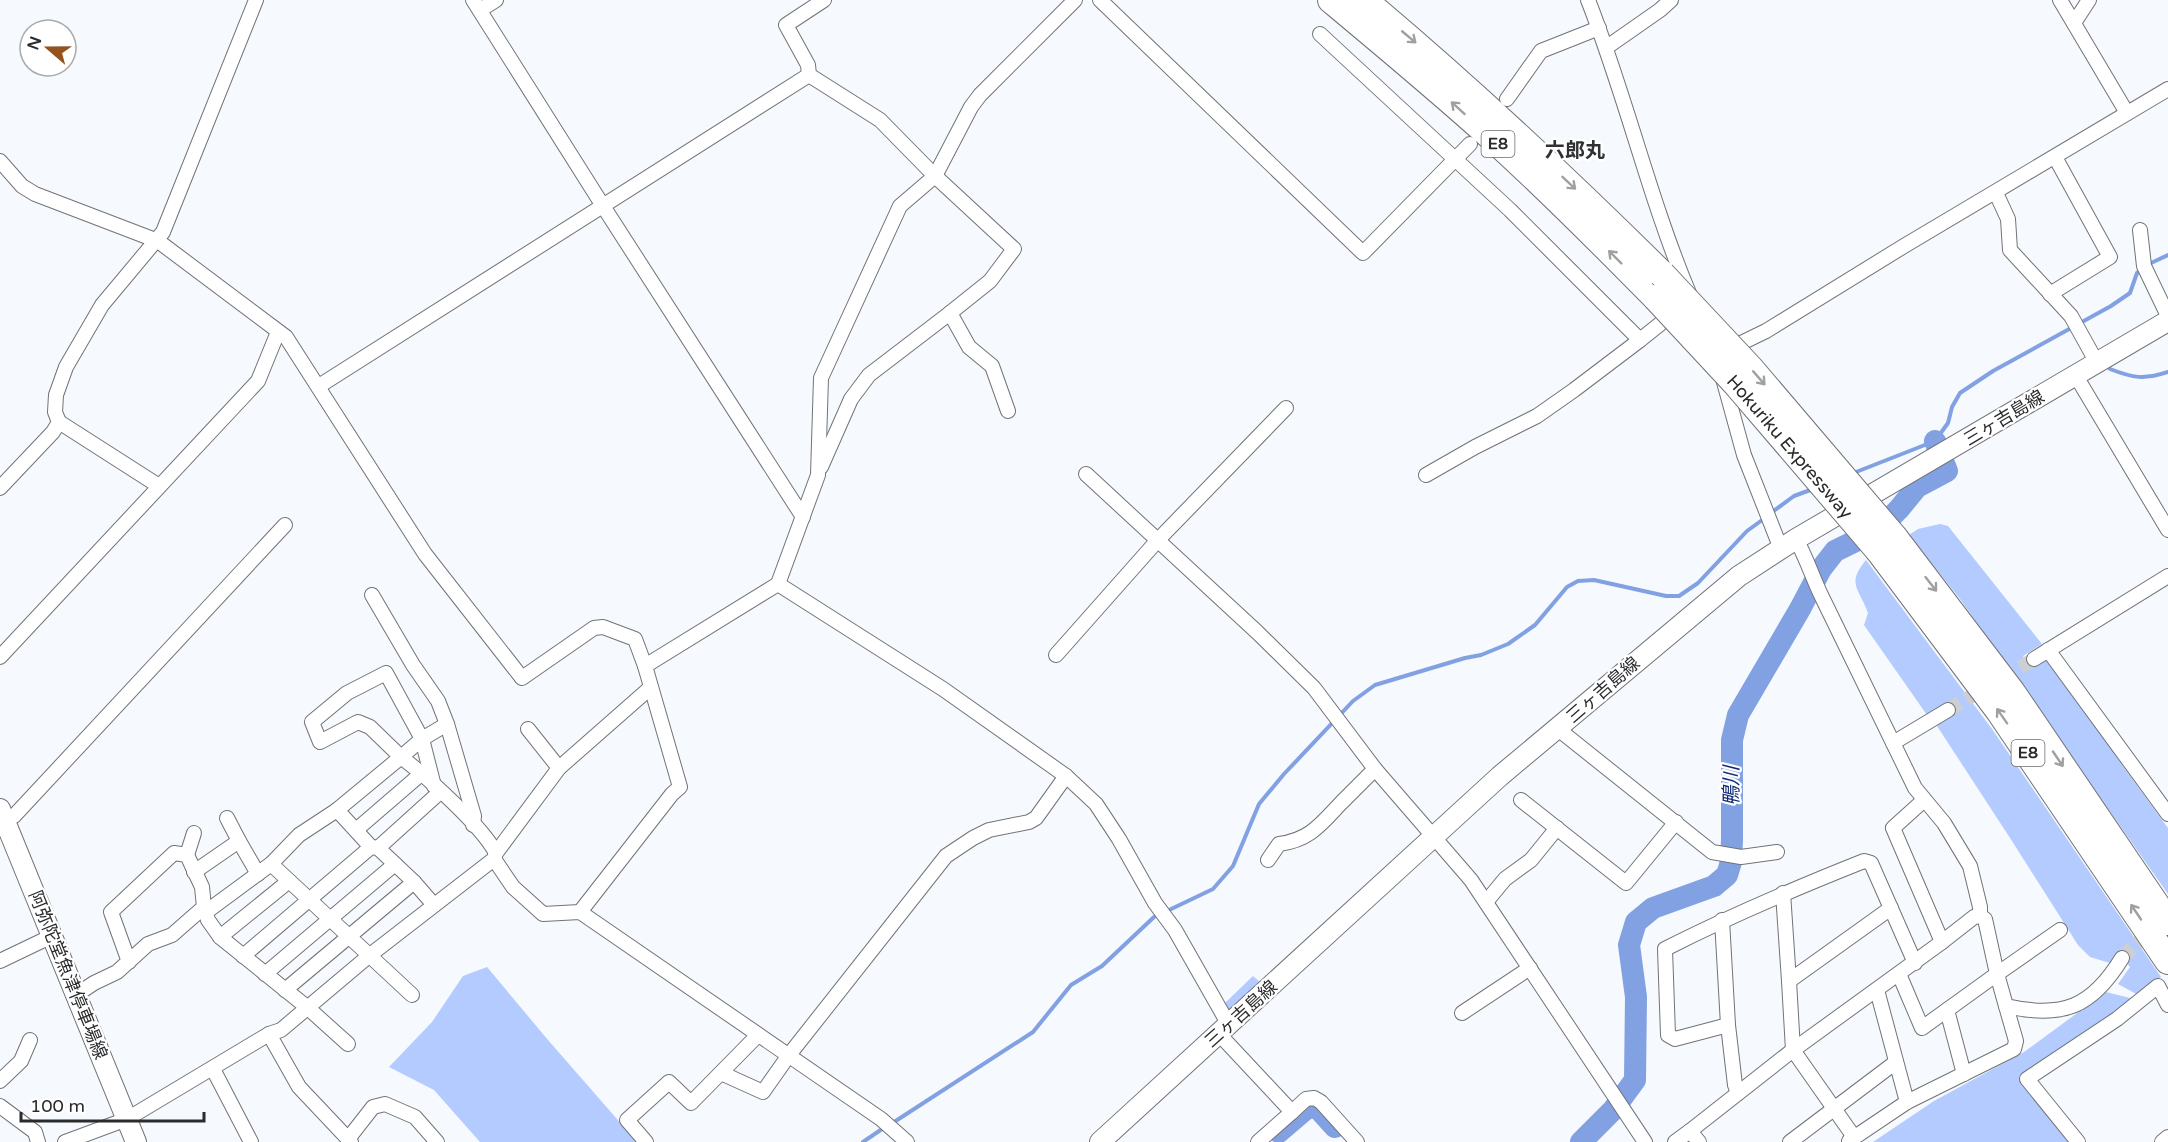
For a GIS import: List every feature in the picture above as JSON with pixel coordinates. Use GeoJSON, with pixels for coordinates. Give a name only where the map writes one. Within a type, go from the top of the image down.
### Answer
{"type":"FeatureCollection","features":[{"type":"Feature","properties":{"kind":"highway","name":"Hokuriku Expressway"},"geometry":{"type":"LineString","coordinates":[[1331,0],[1491,137],[1571,213],[1659,286]]}},
{"type":"Feature","properties":{"kind":"highway","name":"Hokuriku Expressway"},"geometry":{"type":"LineString","coordinates":[[1364,0],[1506,123],[1659,286],[1736,384],[1887,545],[2012,692],[2168,922]]}},
{"type":"Feature","properties":{"kind":"highway","name":"Hokuriku Expressway"},"geometry":{"type":"LineString","coordinates":[[1887,545],[2168,961]]}},
{"type":"Feature","properties":{"kind":"main road","name":"三ヶ吉島線"},"geometry":{"type":"LineString","coordinates":[[1100,1142],[1500,776],[1739,576],[1788,544],[2168,321]]}},
{"type":"Feature","properties":{"kind":"main road","name":"阿弥陀堂魚津停車場線"},"geometry":{"type":"LineString","coordinates":[[2,818],[136,1142]]}},
{"type":"Feature","properties":{"kind":"street"},"geometry":{"type":"LineString","coordinates":[[159,486],[59,422],[55,412],[56,395],[66,367],[102,305],[163,232],[256,0]]}},
{"type":"Feature","properties":{"kind":"street"},"geometry":{"type":"LineString","coordinates":[[496,0],[476,5],[803,517]]}},
{"type":"Feature","properties":{"kind":"street"},"geometry":{"type":"LineString","coordinates":[[809,75],[808,65],[786,25],[824,0]]}},
{"type":"Feature","properties":{"kind":"street"},"geometry":{"type":"LineString","coordinates":[[818,475],[821,378],[900,206],[935,176],[971,107],[980,95],[1075,0]]}},
{"type":"Feature","properties":{"kind":"street"},"geometry":{"type":"LineString","coordinates":[[1100,0],[1363,253],[1470,144]]}},
{"type":"Feature","properties":{"kind":"street"},"geometry":{"type":"LineString","coordinates":[[1588,0],[1607,47],[1673,254],[1716,356],[1744,455],[1788,544],[1806,558],[1817,588],[1915,788],[1944,823],[1970,866],[1980,916]]}},
{"type":"Feature","properties":{"kind":"street"},"geometry":{"type":"LineString","coordinates":[[1607,47],[1671,0]]}},
{"type":"Feature","properties":{"kind":"street"},"geometry":{"type":"LineString","coordinates":[[2060,0],[2127,113]]}},
{"type":"Feature","properties":{"kind":"street"},"geometry":{"type":"LineString","coordinates":[[2074,23],[2089,0]]}},
{"type":"Feature","properties":{"kind":"street"},"geometry":{"type":"LineString","coordinates":[[1507,99],[1541,51],[1599,28]]}},
{"type":"Feature","properties":{"kind":"street"},"geometry":{"type":"LineString","coordinates":[[1320,34],[1510,210],[1640,340]]}},
{"type":"Feature","properties":{"kind":"street"},"geometry":{"type":"LineString","coordinates":[[645,666],[778,584],[818,475],[851,399],[869,375],[990,281],[1014,249],[935,176],[880,120],[809,75]]}},
{"type":"Feature","properties":{"kind":"street"},"geometry":{"type":"LineString","coordinates":[[319,386],[809,75]]}},
{"type":"Feature","properties":{"kind":"street"},"geometry":{"type":"LineString","coordinates":[[1716,356],[1766,331],[2168,89]]}},
{"type":"Feature","properties":{"kind":"street"},"geometry":{"type":"LineString","coordinates":[[2050,294],[2110,257],[2055,157]]}},
{"type":"Feature","properties":{"kind":"street"},"geometry":{"type":"LineString","coordinates":[[0,161],[21,186],[35,194],[158,240],[286,337],[425,554],[522,678],[594,628],[603,627],[635,639],[680,787],[672,794],[580,912]]}},
{"type":"Feature","properties":{"kind":"street"},"geometry":{"type":"LineString","coordinates":[[1996,193],[2008,219],[2010,250],[2071,316],[2097,363]]}},
{"type":"Feature","properties":{"kind":"street"},"geometry":{"type":"LineString","coordinates":[[2140,230],[2144,266],[2168,316]]}},
{"type":"Feature","properties":{"kind":"street"},"geometry":{"type":"LineString","coordinates":[[950,313],[969,346],[992,366],[1008,411]]}},
{"type":"Feature","properties":{"kind":"street"},"geometry":{"type":"LineString","coordinates":[[1426,475],[1537,416],[1660,324]]}},
{"type":"Feature","properties":{"kind":"street"},"geometry":{"type":"LineString","coordinates":[[0,657],[258,381],[278,332]]}},
{"type":"Feature","properties":{"kind":"street"},"geometry":{"type":"LineString","coordinates":[[2076,376],[2168,530]]}},
{"type":"Feature","properties":{"kind":"street"},"geometry":{"type":"LineString","coordinates":[[1056,655],[1157,541],[1286,408]]}},
{"type":"Feature","properties":{"kind":"street"},"geometry":{"type":"LineString","coordinates":[[0,488],[53,432],[59,422]]}},
{"type":"Feature","properties":{"kind":"street"},"geometry":{"type":"LineString","coordinates":[[1086,474],[1257,632],[1314,688],[1375,769],[1471,880],[1530,968],[1634,1136],[1645,1142]]}},
{"type":"Feature","properties":{"kind":"street"},"geometry":{"type":"LineString","coordinates":[[2,818],[14,816],[285,525]]}},
{"type":"Feature","properties":{"kind":"street"},"geometry":{"type":"LineString","coordinates":[[2034,659],[2168,576]]}},
{"type":"Feature","properties":{"kind":"street"},"geometry":{"type":"LineString","coordinates":[[778,584],[943,689],[1066,776],[1096,804],[1119,839],[1155,903],[1175,930],[1224,1030],[1292,1112]]}},
{"type":"Feature","properties":{"kind":"street"},"geometry":{"type":"LineString","coordinates":[[372,596],[413,665],[438,701],[474,816],[473,825]]}},
{"type":"Feature","properties":{"kind":"street"},"geometry":{"type":"LineString","coordinates":[[2049,650],[2168,814]]}},
{"type":"Feature","properties":{"kind":"street"},"geometry":{"type":"LineString","coordinates":[[437,789],[423,738],[386,673],[347,693],[312,722],[320,742],[358,722],[370,727],[492,844],[495,856],[513,887],[543,914],[580,912],[882,1119],[907,1142]]}},
{"type":"Feature","properties":{"kind":"street"},"geometry":{"type":"LineString","coordinates":[[65,1142],[127,1119],[269,1034],[281,1030],[369,955],[495,856],[559,768],[650,688]]}},
{"type":"Feature","properties":{"kind":"street"},"geometry":{"type":"LineString","coordinates":[[1893,743],[1948,710]]}},
{"type":"Feature","properties":{"kind":"street"},"geometry":{"type":"LineString","coordinates":[[76,995],[117,972],[147,944],[172,935],[205,909],[258,874],[299,835],[337,810],[423,738],[447,724]]}},
{"type":"Feature","properties":{"kind":"street"},"geometry":{"type":"LineString","coordinates":[[528,729],[559,768]]}},
{"type":"Feature","properties":{"kind":"street"},"geometry":{"type":"LineString","coordinates":[[1558,729],[1712,852],[1741,856],[1777,852]]}},
{"type":"Feature","properties":{"kind":"street"},"geometry":{"type":"LineString","coordinates":[[1268,860],[1279,844],[1293,842],[1324,823],[1375,769]]}},
{"type":"Feature","properties":{"kind":"street"},"geometry":{"type":"LineString","coordinates":[[356,830],[421,774]]}},
{"type":"Feature","properties":{"kind":"street"},"geometry":{"type":"LineString","coordinates":[[721,1073],[763,1092],[789,1055],[946,856],[989,830],[1029,822],[1036,818],[1066,776]]}},
{"type":"Feature","properties":{"kind":"street"},"geometry":{"type":"LineString","coordinates":[[243,956],[374,847],[437,789]]}},
{"type":"Feature","properties":{"kind":"street"},"geometry":{"type":"LineString","coordinates":[[1521,800],[1626,884],[1676,822]]}},
{"type":"Feature","properties":{"kind":"street"},"geometry":{"type":"LineString","coordinates":[[1924,800],[1893,828],[1942,942]]}},
{"type":"Feature","properties":{"kind":"street"},"geometry":{"type":"LineString","coordinates":[[337,810],[414,882],[434,905]]}},
{"type":"Feature","properties":{"kind":"street"},"geometry":{"type":"LineString","coordinates":[[227,819],[258,874]]}},
{"type":"Feature","properties":{"kind":"street"},"geometry":{"type":"LineString","coordinates":[[1486,902],[1505,879],[1531,860],[1557,828]]}},
{"type":"Feature","properties":{"kind":"street"},"geometry":{"type":"LineString","coordinates":[[194,833],[187,855],[202,887],[208,920],[220,937],[308,1008],[348,1044]]}},
{"type":"Feature","properties":{"kind":"street"},"geometry":{"type":"LineString","coordinates":[[195,872],[239,841]]}},
{"type":"Feature","properties":{"kind":"street"},"geometry":{"type":"LineString","coordinates":[[129,962],[111,912],[174,853],[187,855]]}},
{"type":"Feature","properties":{"kind":"street"},"geometry":{"type":"LineString","coordinates":[[1728,1025],[1675,1040],[1668,1035],[1665,949],[1722,920],[1863,861],[1871,863],[1915,963]]}},
{"type":"Feature","properties":{"kind":"street"},"geometry":{"type":"LineString","coordinates":[[271,864],[412,995]]}},
{"type":"Feature","properties":{"kind":"street"},"geometry":{"type":"LineString","coordinates":[[265,974],[395,864]]}},
{"type":"Feature","properties":{"kind":"street"},"geometry":{"type":"LineString","coordinates":[[220,937],[289,881]]}},
{"type":"Feature","properties":{"kind":"street"},"geometry":{"type":"LineString","coordinates":[[285,990],[414,882]]}},
{"type":"Feature","properties":{"kind":"street"},"geometry":{"type":"LineString","coordinates":[[1675,1142],[1695,1136],[1738,1093],[1793,1050],[1915,963],[1974,917],[1980,916],[1985,919],[1997,974],[2016,1041],[2014,1049],[1906,1102],[1851,1139],[1834,1109],[1793,1050],[1783,893]]}},
{"type":"Feature","properties":{"kind":"street"},"geometry":{"type":"LineString","coordinates":[[1788,981],[1891,908]]}},
{"type":"Feature","properties":{"kind":"street"},"geometry":{"type":"LineString","coordinates":[[1722,920],[1728,1025],[1735,1085],[1738,1093]]}},
{"type":"Feature","properties":{"kind":"street"},"geometry":{"type":"LineString","coordinates":[[1899,974],[1922,1028],[2060,930]]}},
{"type":"Feature","properties":{"kind":"street"},"geometry":{"type":"LineString","coordinates":[[0,961],[52,936]]}},
{"type":"Feature","properties":{"kind":"street"},"geometry":{"type":"LineString","coordinates":[[2006,1006],[2023,1010],[2055,1012],[2071,1008],[2100,988],[2122,958]]}},
{"type":"Feature","properties":{"kind":"street"},"geometry":{"type":"LineString","coordinates":[[1462,1013],[1530,968]]}},
{"type":"Feature","properties":{"kind":"street"},"geometry":{"type":"LineString","coordinates":[[2078,1142],[2027,1079],[2117,1019],[2158,986],[2168,1005]]}},
{"type":"Feature","properties":{"kind":"street"},"geometry":{"type":"LineString","coordinates":[[1877,990],[1906,1102]]}},
{"type":"Feature","properties":{"kind":"street"},"geometry":{"type":"LineString","coordinates":[[1947,1010],[1964,1074]]}},
{"type":"Feature","properties":{"kind":"street"},"geometry":{"type":"LineString","coordinates":[[269,1034],[299,1087],[349,1141],[373,1107],[385,1104],[415,1117],[437,1142]]}},
{"type":"Feature","properties":{"kind":"street"},"geometry":{"type":"LineString","coordinates":[[646,1142],[627,1120],[669,1082],[691,1103],[758,1035]]}},
{"type":"Feature","properties":{"kind":"street"},"geometry":{"type":"LineString","coordinates":[[0,1081],[21,1061],[30,1040]]}},
{"type":"Feature","properties":{"kind":"street"},"geometry":{"type":"LineString","coordinates":[[1790,1142],[1896,1062]]}},
{"type":"Feature","properties":{"kind":"street"},"geometry":{"type":"LineString","coordinates":[[213,1069],[251,1142]]}},
{"type":"Feature","properties":{"kind":"street"},"geometry":{"type":"LineString","coordinates":[[1257,1142],[1306,1099],[1314,1098],[1321,1102],[1357,1142]]}},
{"type":"Feature","properties":{"kind":"street"},"geometry":{"type":"LineString","coordinates":[[0,1106],[35,1132],[38,1142]]}},
{"type":"Feature","properties":{"kind":"street"},"geometry":{"type":"LineString","coordinates":[[2162,1142],[2168,1137]]}},
{"type":"Feature","properties":{"kind":"shaded area"},"geometry":{"type":"Polygon","coordinates":[[[1940,524],[1948,526],[2042,644],[2023,656],[2030,666],[2050,656],[2122,765],[2168,828],[2168,894],[1960,599],[1909,535],[1918,529],[1940,524]]]}},
{"type":"Feature","properties":{"kind":"shaded area"},"geometry":{"type":"Polygon","coordinates":[[[1866,560],[1992,729],[2161,977],[2138,995],[2118,984],[2130,967],[2117,952],[2110,963],[2090,957],[2078,945],[1937,726],[1948,716],[1943,706],[1927,715],[1864,625],[1868,613],[1855,581],[1866,560]]]}},
{"type":"Feature","properties":{"kind":"shaded area"},"geometry":{"type":"Polygon","coordinates":[[[487,967],[637,1142],[480,1142],[434,1090],[389,1067],[432,1022],[463,976],[487,967]]]}},
{"type":"Feature","properties":{"kind":"shaded area"},"geometry":{"type":"Polygon","coordinates":[[[1253,976],[1261,983],[1229,1010],[1225,1003],[1253,976]]]}},
{"type":"Feature","properties":{"kind":"shaded area"},"geometry":{"type":"Polygon","coordinates":[[[2106,992],[2134,999],[2022,1078],[2071,1142],[1873,1142],[1934,1101],[2024,1052],[2106,992]]]}},
{"type":"Feature","properties":{"kind":"waterway"},"geometry":{"type":"LineString","coordinates":[[1851,474],[1935,441],[1948,423],[1952,407],[1960,393],[1993,371],[2111,306],[2130,293],[2137,273],[2168,255]]}},
{"type":"Feature","properties":{"kind":"waterway"},"geometry":{"type":"LineString","coordinates":[[2110,369],[2139,377],[2168,372]]}},
{"type":"Feature","properties":{"kind":"waterway","name":"鴨川"},"geometry":{"type":"LineString","coordinates":[[1581,1142],[1613,1110],[1635,1080],[1636,997],[1629,945],[1636,922],[1653,908],[1714,886],[1727,875],[1731,862],[1732,840],[1732,740],[1738,715],[1821,569],[1835,551],[1878,530],[1917,487],[1947,471],[1935,441]]}},
{"type":"Feature","properties":{"kind":"waterway"},"geometry":{"type":"LineString","coordinates":[[1771,513],[1794,496],[1813,489]]}},
{"type":"Feature","properties":{"kind":"waterway"},"geometry":{"type":"LineString","coordinates":[[1167,911],[1213,889],[1233,866],[1259,804],[1353,701],[1375,685],[1481,655],[1508,644],[1535,625],[1567,587],[1578,581],[1594,580],[1666,596],[1679,596],[1698,583],[1747,531],[1765,518]]}},
{"type":"Feature","properties":{"kind":"waterway"},"geometry":{"type":"LineString","coordinates":[[891,1124],[1033,1032],[1071,985],[1102,966],[1160,914]]}},
{"type":"Feature","properties":{"kind":"waterway","name":"鴨川"},"geometry":{"type":"LineString","coordinates":[[1279,1132],[1306,1109],[1316,1106],[1335,1127]]}},
{"type":"Feature","properties":{"kind":"waterway"},"geometry":{"type":"LineString","coordinates":[[863,1142],[885,1127]]}},
{"type":"Feature","properties":{"kind":"tunnel"},"geometry":{"type":"LineString","coordinates":[[1948,710],[2034,659]]}},
{"type":"Feature","properties":{"kind":"tunnel"},"geometry":{"type":"LineString","coordinates":[[2122,958],[2151,930]]}},
{"type":"Feature","properties":{"kind":"district","name":"六郎丸"},"geometry":{"type":"Point","coordinates":[1575,151]}}]}
